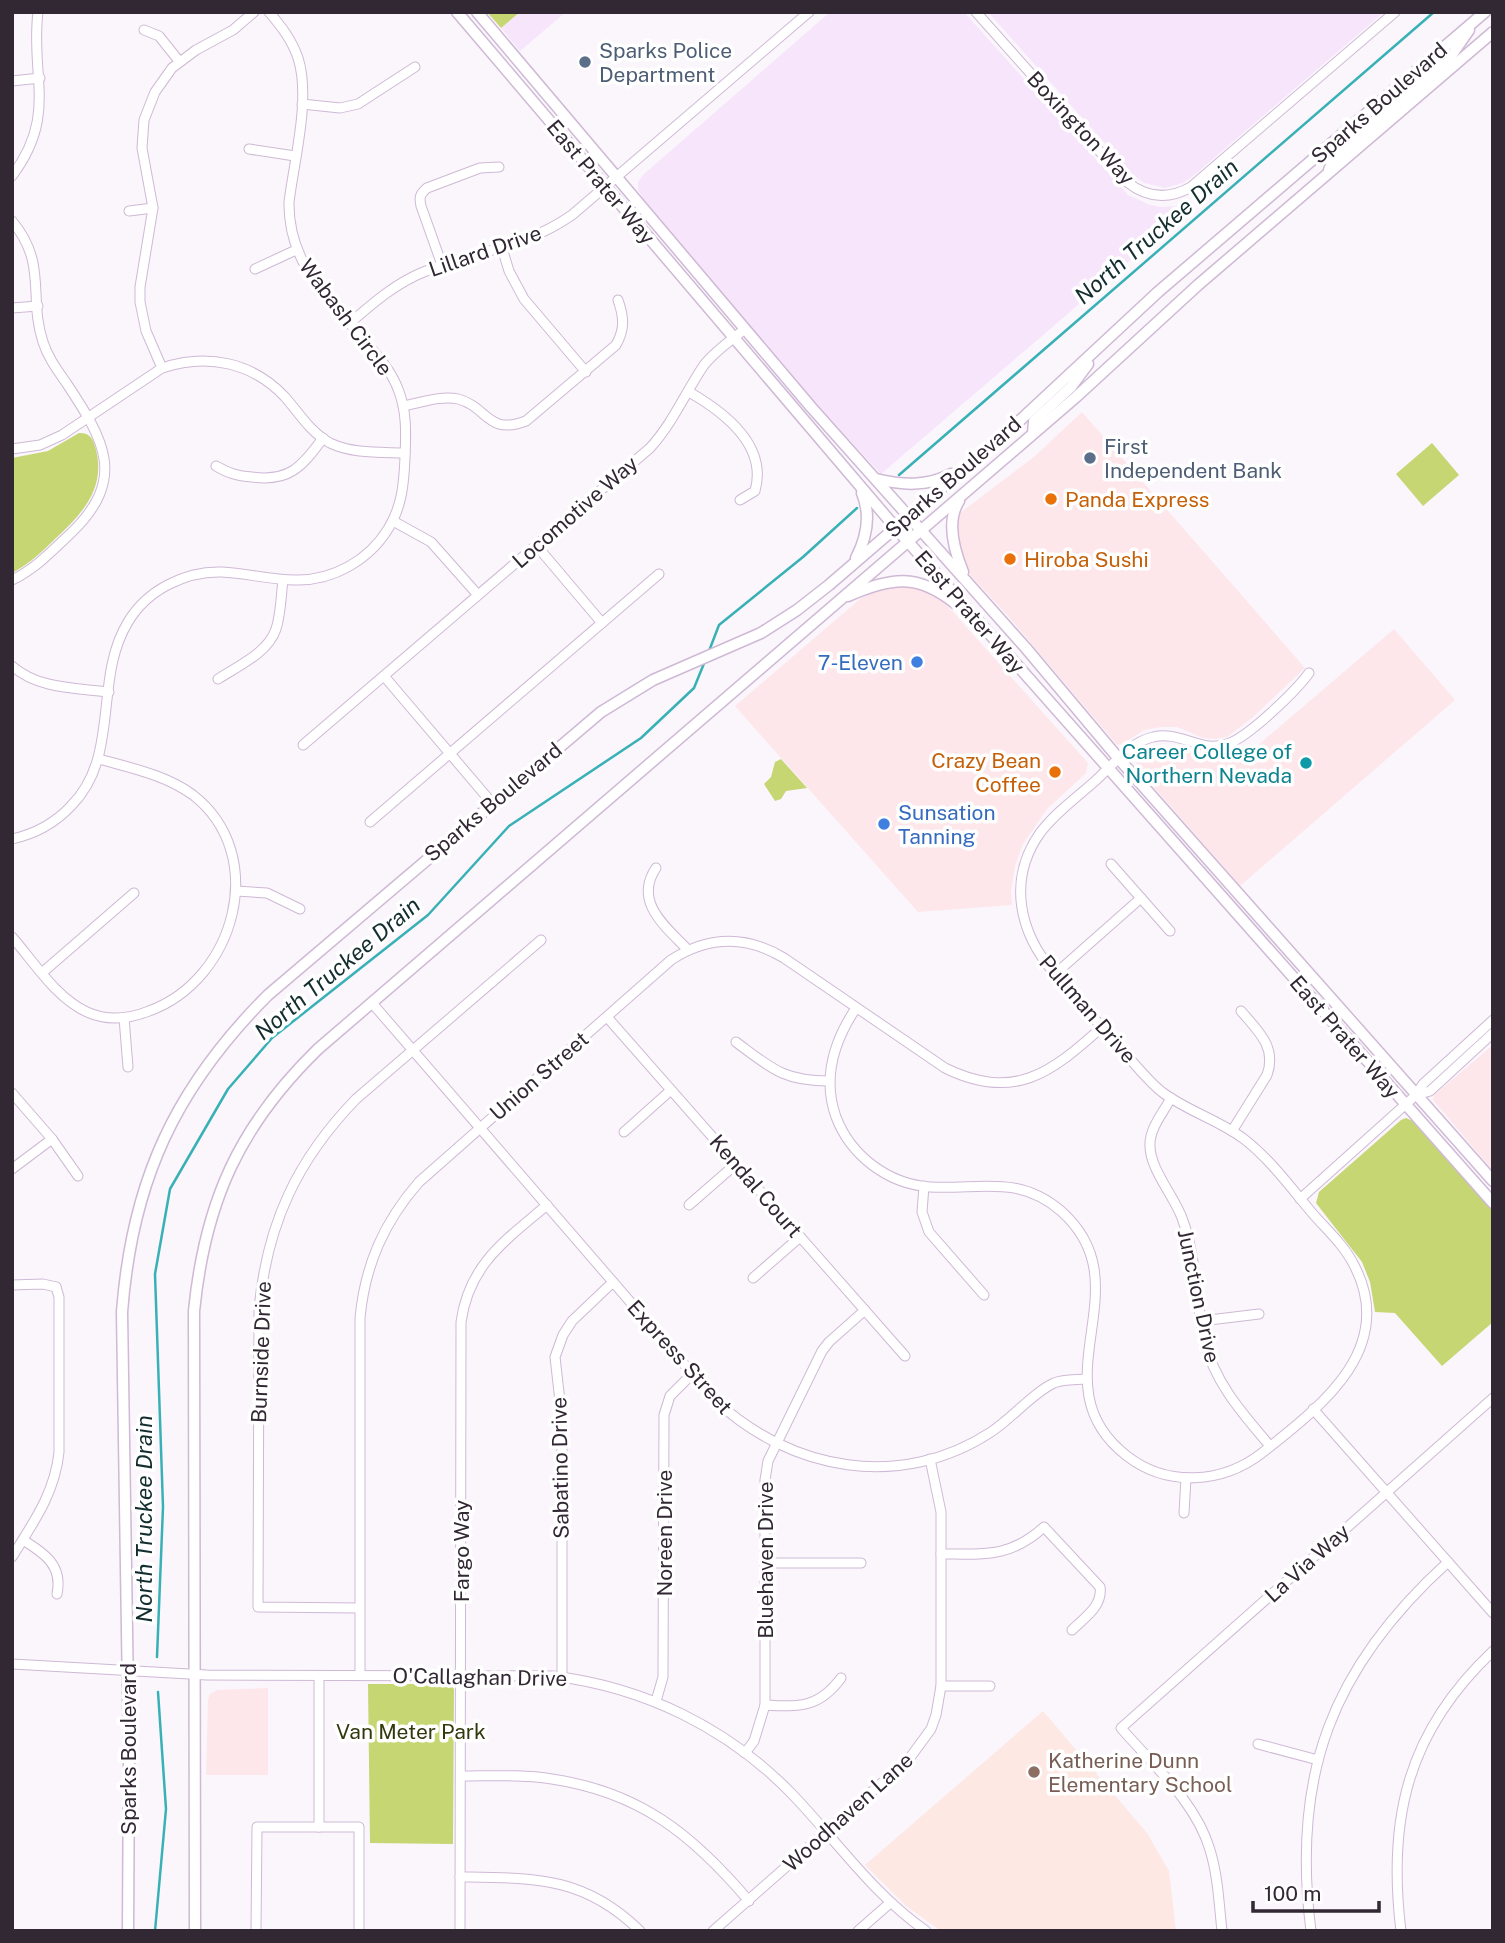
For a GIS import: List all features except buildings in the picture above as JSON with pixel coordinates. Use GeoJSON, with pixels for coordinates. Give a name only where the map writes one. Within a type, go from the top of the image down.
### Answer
{"type":"FeatureCollection","features":[{"type":"Feature","properties":{"kind":"main road","name":"East Prater Way"},"geometry":{"type":"LineString","coordinates":[[457,12],[907,541],[1493,1203]]}},
{"type":"Feature","properties":{"kind":"main road","name":"East Prater Way"},"geometry":{"type":"LineString","coordinates":[[477,12],[811,407],[909,515],[1119,760],[1493,1181]]}},
{"type":"Feature","properties":{"kind":"main road","name":"Sparks Boulevard"},"geometry":{"type":"LineString","coordinates":[[128,1931],[122,1312],[125,1265],[136,1214],[149,1173],[170,1124],[212,1056],[268,995],[601,712],[624,696],[685,665],[741,642],[797,610],[969,464],[1158,292],[1485,12]]}},
{"type":"Feature","properties":{"kind":"main road"},"geometry":{"type":"LineString","coordinates":[[1328,174],[1335,156],[1451,56],[1475,21]]}},
{"type":"Feature","properties":{"kind":"main road","name":"Sparks Boulevard"},"geometry":{"type":"LineString","coordinates":[[195,1931],[194,1311],[197,1278],[208,1228],[223,1182],[255,1123],[274,1096],[318,1049],[1033,433],[1198,285],[1493,32]]}},
{"type":"Feature","properties":{"kind":"main road"},"geometry":{"type":"LineString","coordinates":[[1033,433],[1034,421],[1080,378],[1095,352]]}},
{"type":"Feature","properties":{"kind":"main road"},"geometry":{"type":"LineString","coordinates":[[877,479],[909,484],[928,483],[969,464]]}},
{"type":"Feature","properties":{"kind":"main road"},"geometry":{"type":"LineString","coordinates":[[853,563],[862,547],[867,529],[864,499],[858,484]]}},
{"type":"Feature","properties":{"kind":"main road"},"geometry":{"type":"LineString","coordinates":[[968,489],[957,503],[951,519],[956,556],[971,587]]}},
{"type":"Feature","properties":{"kind":"main road"},"geometry":{"type":"LineString","coordinates":[[839,600],[875,585],[906,580],[933,589],[976,619]]}},
{"type":"Feature","properties":{"kind":"street"},"geometry":{"type":"LineString","coordinates":[[12,176],[24,159],[37,127],[40,110],[38,12]]}},
{"type":"Feature","properties":{"kind":"street"},"geometry":{"type":"LineString","coordinates":[[162,368],[146,331],[140,302],[153,208],[142,148],[144,120],[155,92],[179,61],[233,30],[254,12]]}},
{"type":"Feature","properties":{"kind":"street","name":"Wabash Circle"},"geometry":{"type":"LineString","coordinates":[[12,839],[39,830],[65,812],[86,788],[99,759],[112,663],[121,634],[140,607],[163,587],[207,573],[223,572],[283,580],[314,579],[341,570],[367,554],[393,521],[402,491],[405,453],[400,392],[387,368],[309,275],[296,250],[288,217],[303,104],[302,81],[298,60],[285,32],[269,12]]}},
{"type":"Feature","properties":{"kind":"street","name":"Lillard Drive"},"geometry":{"type":"LineString","coordinates":[[350,323],[388,291],[423,272],[538,236],[556,226],[618,177],[809,12]]}},
{"type":"Feature","properties":{"kind":"street","name":"Boxington Way"},"geometry":{"type":"LineString","coordinates":[[976,12],[1127,181],[1143,192],[1164,196],[1191,187],[1395,12]]}},
{"type":"Feature","properties":{"kind":"street"},"geometry":{"type":"LineString","coordinates":[[144,30],[159,36],[179,61]]}},
{"type":"Feature","properties":{"kind":"street"},"geometry":{"type":"LineString","coordinates":[[303,104],[349,107],[415,67]]}},
{"type":"Feature","properties":{"kind":"street"},"geometry":{"type":"LineString","coordinates":[[12,80],[40,78]]}},
{"type":"Feature","properties":{"kind":"street"},"geometry":{"type":"LineString","coordinates":[[249,149],[295,156]]}},
{"type":"Feature","properties":{"kind":"street"},"geometry":{"type":"LineString","coordinates":[[442,265],[421,206],[419,198],[422,192],[480,168],[499,167]]}},
{"type":"Feature","properties":{"kind":"street"},"geometry":{"type":"LineString","coordinates":[[129,211],[153,208]]}},
{"type":"Feature","properties":{"kind":"street"},"geometry":{"type":"LineString","coordinates":[[12,221],[32,254],[44,346],[89,417],[99,436],[104,455],[104,479],[99,498],[78,527],[34,567],[12,580]]}},
{"type":"Feature","properties":{"kind":"street"},"geometry":{"type":"LineString","coordinates":[[502,248],[509,271],[524,299],[586,372]]}},
{"type":"Feature","properties":{"kind":"street"},"geometry":{"type":"LineString","coordinates":[[255,269],[296,250]]}},
{"type":"Feature","properties":{"kind":"street"},"geometry":{"type":"LineString","coordinates":[[403,406],[454,398],[472,405],[492,422],[518,425],[534,416],[610,351],[620,337],[623,316],[618,300]]}},
{"type":"Feature","properties":{"kind":"street"},"geometry":{"type":"LineString","coordinates":[[12,308],[38,306]]}},
{"type":"Feature","properties":{"kind":"street","name":"Locomotive Way"},"geometry":{"type":"LineString","coordinates":[[303,746],[650,448],[672,421],[704,366],[745,329]]}},
{"type":"Feature","properties":{"kind":"street"},"geometry":{"type":"LineString","coordinates":[[12,449],[40,445],[62,435],[162,368],[176,363],[205,360],[220,361],[250,370],[274,387],[323,438],[345,449],[405,453]]}},
{"type":"Feature","properties":{"kind":"street"},"geometry":{"type":"LineString","coordinates":[[689,392],[720,411],[747,442],[757,468],[757,483],[755,491],[740,500]]}},
{"type":"Feature","properties":{"kind":"street"},"geometry":{"type":"LineString","coordinates":[[216,466],[230,475],[277,478],[303,464],[323,438]]}},
{"type":"Feature","properties":{"kind":"street"},"geometry":{"type":"LineString","coordinates":[[393,521],[431,542],[478,595]]}},
{"type":"Feature","properties":{"kind":"street"},"geometry":{"type":"LineString","coordinates":[[536,545],[602,623]]}},
{"type":"Feature","properties":{"kind":"street"},"geometry":{"type":"LineString","coordinates":[[370,822],[659,574]]}},
{"type":"Feature","properties":{"kind":"street"},"geometry":{"type":"LineString","coordinates":[[218,679],[261,651],[273,636],[277,627],[283,580]]}},
{"type":"Feature","properties":{"kind":"street"},"geometry":{"type":"LineString","coordinates":[[12,666],[26,677],[48,684],[109,692]]}},
{"type":"Feature","properties":{"kind":"street","name":"Pullman Drive"},"geometry":{"type":"LineString","coordinates":[[830,1081],[839,1125],[854,1148],[875,1168],[889,1176],[924,1186],[1009,1186],[1039,1196],[1071,1221],[1087,1245],[1093,1260],[1097,1288],[1086,1379],[1093,1409],[1099,1423],[1117,1448],[1129,1458],[1154,1471],[1186,1478],[1211,1477],[1234,1470],[1270,1446],[1336,1389],[1353,1364],[1364,1337],[1366,1308],[1364,1292],[1354,1264],[1339,1243],[1255,1149],[1232,1131],[1171,1098],[1152,1083],[1102,1027],[1034,947],[1024,921],[1021,891],[1024,868],[1033,845],[1049,822],[1138,744],[1154,736],[1174,736],[1206,747],[1226,745],[1235,741],[1300,685],[1309,673]]}},
{"type":"Feature","properties":{"kind":"street"},"geometry":{"type":"LineString","coordinates":[[384,676],[492,803]]}},
{"type":"Feature","properties":{"kind":"street"},"geometry":{"type":"LineString","coordinates":[[12,937],[75,1005],[100,1016],[124,1018],[166,1004],[182,994],[202,975],[218,954],[231,921],[236,891],[235,872],[228,843],[205,806],[182,788],[167,780],[99,759]]}},
{"type":"Feature","properties":{"kind":"street"},"geometry":{"type":"LineString","coordinates":[[1111,864],[1170,931]]}},
{"type":"Feature","properties":{"kind":"street"},"geometry":{"type":"LineString","coordinates":[[656,868],[649,881],[651,908],[688,950]]}},
{"type":"Feature","properties":{"kind":"street"},"geometry":{"type":"LineString","coordinates":[[236,891],[267,893],[300,909]]}},
{"type":"Feature","properties":{"kind":"street"},"geometry":{"type":"LineString","coordinates":[[43,972],[134,893]]}},
{"type":"Feature","properties":{"kind":"street"},"geometry":{"type":"LineString","coordinates":[[1055,974],[1141,898]]}},
{"type":"Feature","properties":{"kind":"street"},"geometry":{"type":"LineString","coordinates":[[414,1049],[541,940]]}},
{"type":"Feature","properties":{"kind":"street","name":"Union Street"},"geometry":{"type":"LineString","coordinates":[[360,1675],[360,1318],[366,1277],[381,1237],[404,1199],[433,1169],[671,960],[688,950],[718,941],[759,945],[784,958],[945,1068],[959,1075],[987,1082],[1019,1081],[1047,1071],[1070,1056],[1102,1027]]}},
{"type":"Feature","properties":{"kind":"street","name":"Express Street"},"geometry":{"type":"LineString","coordinates":[[372,1003],[692,1374],[732,1416],[776,1444],[818,1460],[841,1465],[886,1466],[930,1460],[989,1434],[1055,1383],[1086,1379]]}},
{"type":"Feature","properties":{"kind":"street"},"geometry":{"type":"LineString","coordinates":[[736,1042],[788,1077],[830,1081],[838,1039],[856,1008]]}},
{"type":"Feature","properties":{"kind":"street"},"geometry":{"type":"LineString","coordinates":[[1232,1131],[1270,1067],[1266,1041],[1241,1011]]}},
{"type":"Feature","properties":{"kind":"street","name":"Kendal Court"},"geometry":{"type":"LineString","coordinates":[[607,1017],[905,1356]]}},
{"type":"Feature","properties":{"kind":"street"},"geometry":{"type":"LineString","coordinates":[[124,1018],[128,1067]]}},
{"type":"Feature","properties":{"kind":"street"},"geometry":{"type":"LineString","coordinates":[[1300,1199],[1416,1095],[1423,1084],[1493,1020]]}},
{"type":"Feature","properties":{"kind":"street"},"geometry":{"type":"LineString","coordinates":[[1416,1095],[1430,1091],[1493,1034]]}},
{"type":"Feature","properties":{"kind":"street","name":"Burnside Drive"},"geometry":{"type":"LineString","coordinates":[[359,1608],[258,1608],[261,1282],[269,1245],[281,1210],[305,1162],[329,1128],[356,1099],[414,1049]]}},
{"type":"Feature","properties":{"kind":"street"},"geometry":{"type":"LineString","coordinates":[[624,1132],[671,1090]]}},
{"type":"Feature","properties":{"kind":"street"},"geometry":{"type":"LineString","coordinates":[[12,1093],[52,1139],[78,1176]]}},
{"type":"Feature","properties":{"kind":"street","name":"Junction Drive"},"geometry":{"type":"LineString","coordinates":[[1171,1098],[1153,1130],[1151,1157],[1175,1202],[1188,1237],[1209,1356],[1221,1383],[1238,1409],[1270,1446]]}},
{"type":"Feature","properties":{"kind":"street"},"geometry":{"type":"LineString","coordinates":[[12,1169],[52,1139]]}},
{"type":"Feature","properties":{"kind":"street"},"geometry":{"type":"LineString","coordinates":[[689,1205],[736,1164]]}},
{"type":"Feature","properties":{"kind":"street"},"geometry":{"type":"LineString","coordinates":[[924,1186],[922,1212],[929,1231],[984,1295]]}},
{"type":"Feature","properties":{"kind":"street","name":"Fargo Way"},"geometry":{"type":"LineString","coordinates":[[460,1931],[461,1322],[470,1286],[481,1266],[499,1246],[547,1205]]}},
{"type":"Feature","properties":{"kind":"street"},"geometry":{"type":"LineString","coordinates":[[753,1278],[800,1237]]}},
{"type":"Feature","properties":{"kind":"street","name":"Sabatino Drive"},"geometry":{"type":"LineString","coordinates":[[562,1677],[562,1419],[555,1357],[563,1335],[572,1321],[613,1282]]}},
{"type":"Feature","properties":{"kind":"street"},"geometry":{"type":"LineString","coordinates":[[12,1285],[58,1285],[59,1297],[57,1468],[49,1496],[12,1557]]}},
{"type":"Feature","properties":{"kind":"street","name":"Bluehaven Drive"},"geometry":{"type":"LineString","coordinates":[[745,1753],[754,1741],[765,1705],[766,1470],[822,1351],[865,1310]]}},
{"type":"Feature","properties":{"kind":"street"},"geometry":{"type":"LineString","coordinates":[[1201,1321],[1259,1314]]}},
{"type":"Feature","properties":{"kind":"street","name":"Noreen Drive"},"geometry":{"type":"LineString","coordinates":[[656,1701],[663,1677],[664,1415],[670,1396],[692,1374]]}},
{"type":"Feature","properties":{"kind":"street","name":"La Via Way"},"geometry":{"type":"LineString","coordinates":[[1222,1931],[1214,1867],[1204,1834],[1186,1803],[1121,1728],[1493,1398]]}},
{"type":"Feature","properties":{"kind":"street"},"geometry":{"type":"LineString","coordinates":[[1313,1409],[1493,1613]]}},
{"type":"Feature","properties":{"kind":"street","name":"Woodhaven Lane"},"geometry":{"type":"LineString","coordinates":[[713,1931],[915,1753],[931,1729],[941,1686],[941,1554],[940,1505],[930,1460]]}},
{"type":"Feature","properties":{"kind":"street"},"geometry":{"type":"LineString","coordinates":[[1184,1513],[1186,1478]]}},
{"type":"Feature","properties":{"kind":"street"},"geometry":{"type":"LineString","coordinates":[[941,1554],[1005,1552],[1027,1542],[1044,1527],[1078,1565],[1097,1581],[1101,1593],[1097,1605],[1072,1630]]}},
{"type":"Feature","properties":{"kind":"street"},"geometry":{"type":"LineString","coordinates":[[23,1540],[53,1563],[58,1575],[57,1594]]}},
{"type":"Feature","properties":{"kind":"street"},"geometry":{"type":"LineString","coordinates":[[1311,1931],[1306,1889],[1305,1835],[1318,1760],[1339,1701],[1365,1654],[1402,1606],[1448,1562]]}},
{"type":"Feature","properties":{"kind":"street"},"geometry":{"type":"LineString","coordinates":[[765,1563],[861,1563]]}},
{"type":"Feature","properties":{"kind":"street"},"geometry":{"type":"LineString","coordinates":[[1401,1931],[1396,1891],[1397,1841],[1400,1815],[1412,1769],[1445,1704],[1460,1684],[1493,1651]]}},
{"type":"Feature","properties":{"kind":"street","name":"O'Callaghan Drive"},"geometry":{"type":"LineString","coordinates":[[12,1664],[195,1675],[562,1677],[602,1684],[656,1701],[699,1722],[745,1753],[792,1795],[890,1903],[926,1931]]}},
{"type":"Feature","properties":{"kind":"street"},"geometry":{"type":"LineString","coordinates":[[319,1676],[319,1827]]}},
{"type":"Feature","properties":{"kind":"street"},"geometry":{"type":"LineString","coordinates":[[765,1705],[793,1707],[815,1702],[841,1678]]}},
{"type":"Feature","properties":{"kind":"street"},"geometry":{"type":"LineString","coordinates":[[941,1686],[990,1686]]}},
{"type":"Feature","properties":{"kind":"street"},"geometry":{"type":"LineString","coordinates":[[1258,1744],[1318,1760]]}},
{"type":"Feature","properties":{"kind":"street"},"geometry":{"type":"LineString","coordinates":[[461,1776],[551,1779],[575,1783],[620,1797],[662,1819],[685,1835],[713,1860],[749,1901]]}},
{"type":"Feature","properties":{"kind":"street"},"geometry":{"type":"LineString","coordinates":[[256,1931],[257,1827],[359,1827],[359,1931]]}},
{"type":"Feature","properties":{"kind":"street"},"geometry":{"type":"LineString","coordinates":[[460,1877],[523,1878],[561,1884],[595,1897],[640,1931]]}},
{"type":"Feature","properties":{"kind":"street"},"geometry":{"type":"LineString","coordinates":[[858,1931],[890,1903]]}},
{"type":"Feature","properties":{"kind":"shaded area"},"geometry":{"type":"Polygon","coordinates":[[[520,12],[566,12],[520,51],[501,28],[520,12]]]}},
{"type":"Feature","properties":{"kind":"shaded area"},"geometry":{"type":"Polygon","coordinates":[[[830,12],[964,12],[1128,195],[1160,207],[1177,206],[1169,227],[881,474],[822,411],[647,205],[638,190],[638,182],[644,174],[830,12]]]}},
{"type":"Feature","properties":{"kind":"shaded area"},"geometry":{"type":"Polygon","coordinates":[[[988,12],[1384,12],[1192,177],[1183,183],[1165,188],[1144,183],[1133,175],[988,12]]]}},
{"type":"Feature","properties":{"kind":"shaded area"},"geometry":{"type":"Polygon","coordinates":[[[1082,412],[1305,668],[1253,717],[1227,737],[1203,738],[1177,727],[1161,727],[1144,730],[1117,745],[971,576],[965,565],[958,541],[956,520],[960,513],[1035,456],[1082,412]]]}},
{"type":"Feature","properties":{"kind":"shaded area"},"geometry":{"type":"Polygon","coordinates":[[[893,586],[910,587],[929,593],[945,603],[1088,763],[1086,773],[1047,809],[1023,844],[1015,866],[1012,905],[918,912],[735,706],[860,599],[876,590],[893,586]]]}},
{"type":"Feature","properties":{"kind":"shaded area"},"geometry":{"type":"Polygon","coordinates":[[[1394,629],[1455,700],[1240,886],[1136,764],[1147,752],[1158,748],[1171,747],[1208,760],[1234,755],[1250,746],[1257,746],[1394,629]]]}},
{"type":"Feature","properties":{"kind":"shaded area"},"geometry":{"type":"Polygon","coordinates":[[[1493,1045],[1493,1171],[1433,1100],[1434,1095],[1493,1045]]]}},
{"type":"Feature","properties":{"kind":"shaded area"},"geometry":{"type":"Polygon","coordinates":[[[268,1688],[268,1775],[206,1775],[210,1694],[217,1690],[268,1688]]]}},
{"type":"Feature","properties":{"kind":"shaded area","name":"Katherine Dunn Elementary School"},"geometry":{"type":"Polygon","coordinates":[[[1043,1711],[1147,1833],[1169,1871],[1176,1931],[941,1931],[905,1905],[865,1865],[1043,1711]]]}},
{"type":"Feature","properties":{"kind":"green space"},"geometry":{"type":"Polygon","coordinates":[[[487,12],[520,12],[501,28],[487,12]]]}},
{"type":"Feature","properties":{"kind":"green space"},"geometry":{"type":"Polygon","coordinates":[[[79,433],[89,435],[96,450],[97,477],[89,500],[74,520],[45,549],[12,573],[12,458],[48,451],[79,433]]]}},
{"type":"Feature","properties":{"kind":"green space"},"geometry":{"type":"Polygon","coordinates":[[[1432,443],[1459,475],[1423,506],[1396,474],[1432,443]]]}},
{"type":"Feature","properties":{"kind":"green space"},"geometry":{"type":"Polygon","coordinates":[[[781,759],[807,788],[786,791],[781,799],[775,801],[764,784],[771,777],[775,762],[781,759]]]}},
{"type":"Feature","properties":{"kind":"green space"},"geometry":{"type":"Polygon","coordinates":[[[1406,1118],[1415,1122],[1493,1210],[1493,1322],[1442,1366],[1395,1313],[1375,1312],[1370,1282],[1362,1262],[1316,1203],[1319,1192],[1406,1118]]]}},
{"type":"Feature","properties":{"kind":"green space","name":"Van Meter Park"},"geometry":{"type":"Polygon","coordinates":[[[368,1684],[449,1684],[454,1689],[453,1844],[370,1843],[368,1684]]]}},
{"type":"Feature","properties":{"kind":"waterway","name":"North Truckee Drain"},"geometry":{"type":"LineString","coordinates":[[899,475],[1434,12]]}},
{"type":"Feature","properties":{"kind":"waterway","name":"North Truckee Drain"},"geometry":{"type":"LineString","coordinates":[[709,651],[719,625],[803,557],[857,508]]}},
{"type":"Feature","properties":{"kind":"waterway","name":"North Truckee Drain"},"geometry":{"type":"LineString","coordinates":[[157,1657],[163,1507],[155,1274],[170,1189],[228,1089],[272,1038],[428,915],[509,826],[641,738],[694,688],[705,661]]}},
{"type":"Feature","properties":{"kind":"waterway","name":"North Truckee Drain"},"geometry":{"type":"LineString","coordinates":[[155,1931],[166,1809],[158,1692]]}},
{"type":"Feature","properties":{"kind":"place","name":"Sparks Police Department"},"geometry":{"type":"Point","coordinates":[585,62]}},
{"type":"Feature","properties":{"kind":"place","name":"First Independent Bank"},"geometry":{"type":"Point","coordinates":[1090,458]}},
{"type":"Feature","properties":{"kind":"place","name":"Panda Express"},"geometry":{"type":"Point","coordinates":[1051,499]}},
{"type":"Feature","properties":{"kind":"place","name":"Hiroba Sushi"},"geometry":{"type":"Point","coordinates":[1010,559]}},
{"type":"Feature","properties":{"kind":"place","name":"7-Eleven"},"geometry":{"type":"Point","coordinates":[917,662]}},
{"type":"Feature","properties":{"kind":"place","name":"Career College of Northern Nevada"},"geometry":{"type":"Point","coordinates":[1306,763]}},
{"type":"Feature","properties":{"kind":"place","name":"Crazy Bean Coffee"},"geometry":{"type":"Point","coordinates":[1055,772]}},
{"type":"Feature","properties":{"kind":"place","name":"Sunsation Tanning"},"geometry":{"type":"Point","coordinates":[884,824]}},
{"type":"Feature","properties":{"kind":"place","name":"Katherine Dunn Elementary School"},"geometry":{"type":"Point","coordinates":[1034,1772]}}]}
